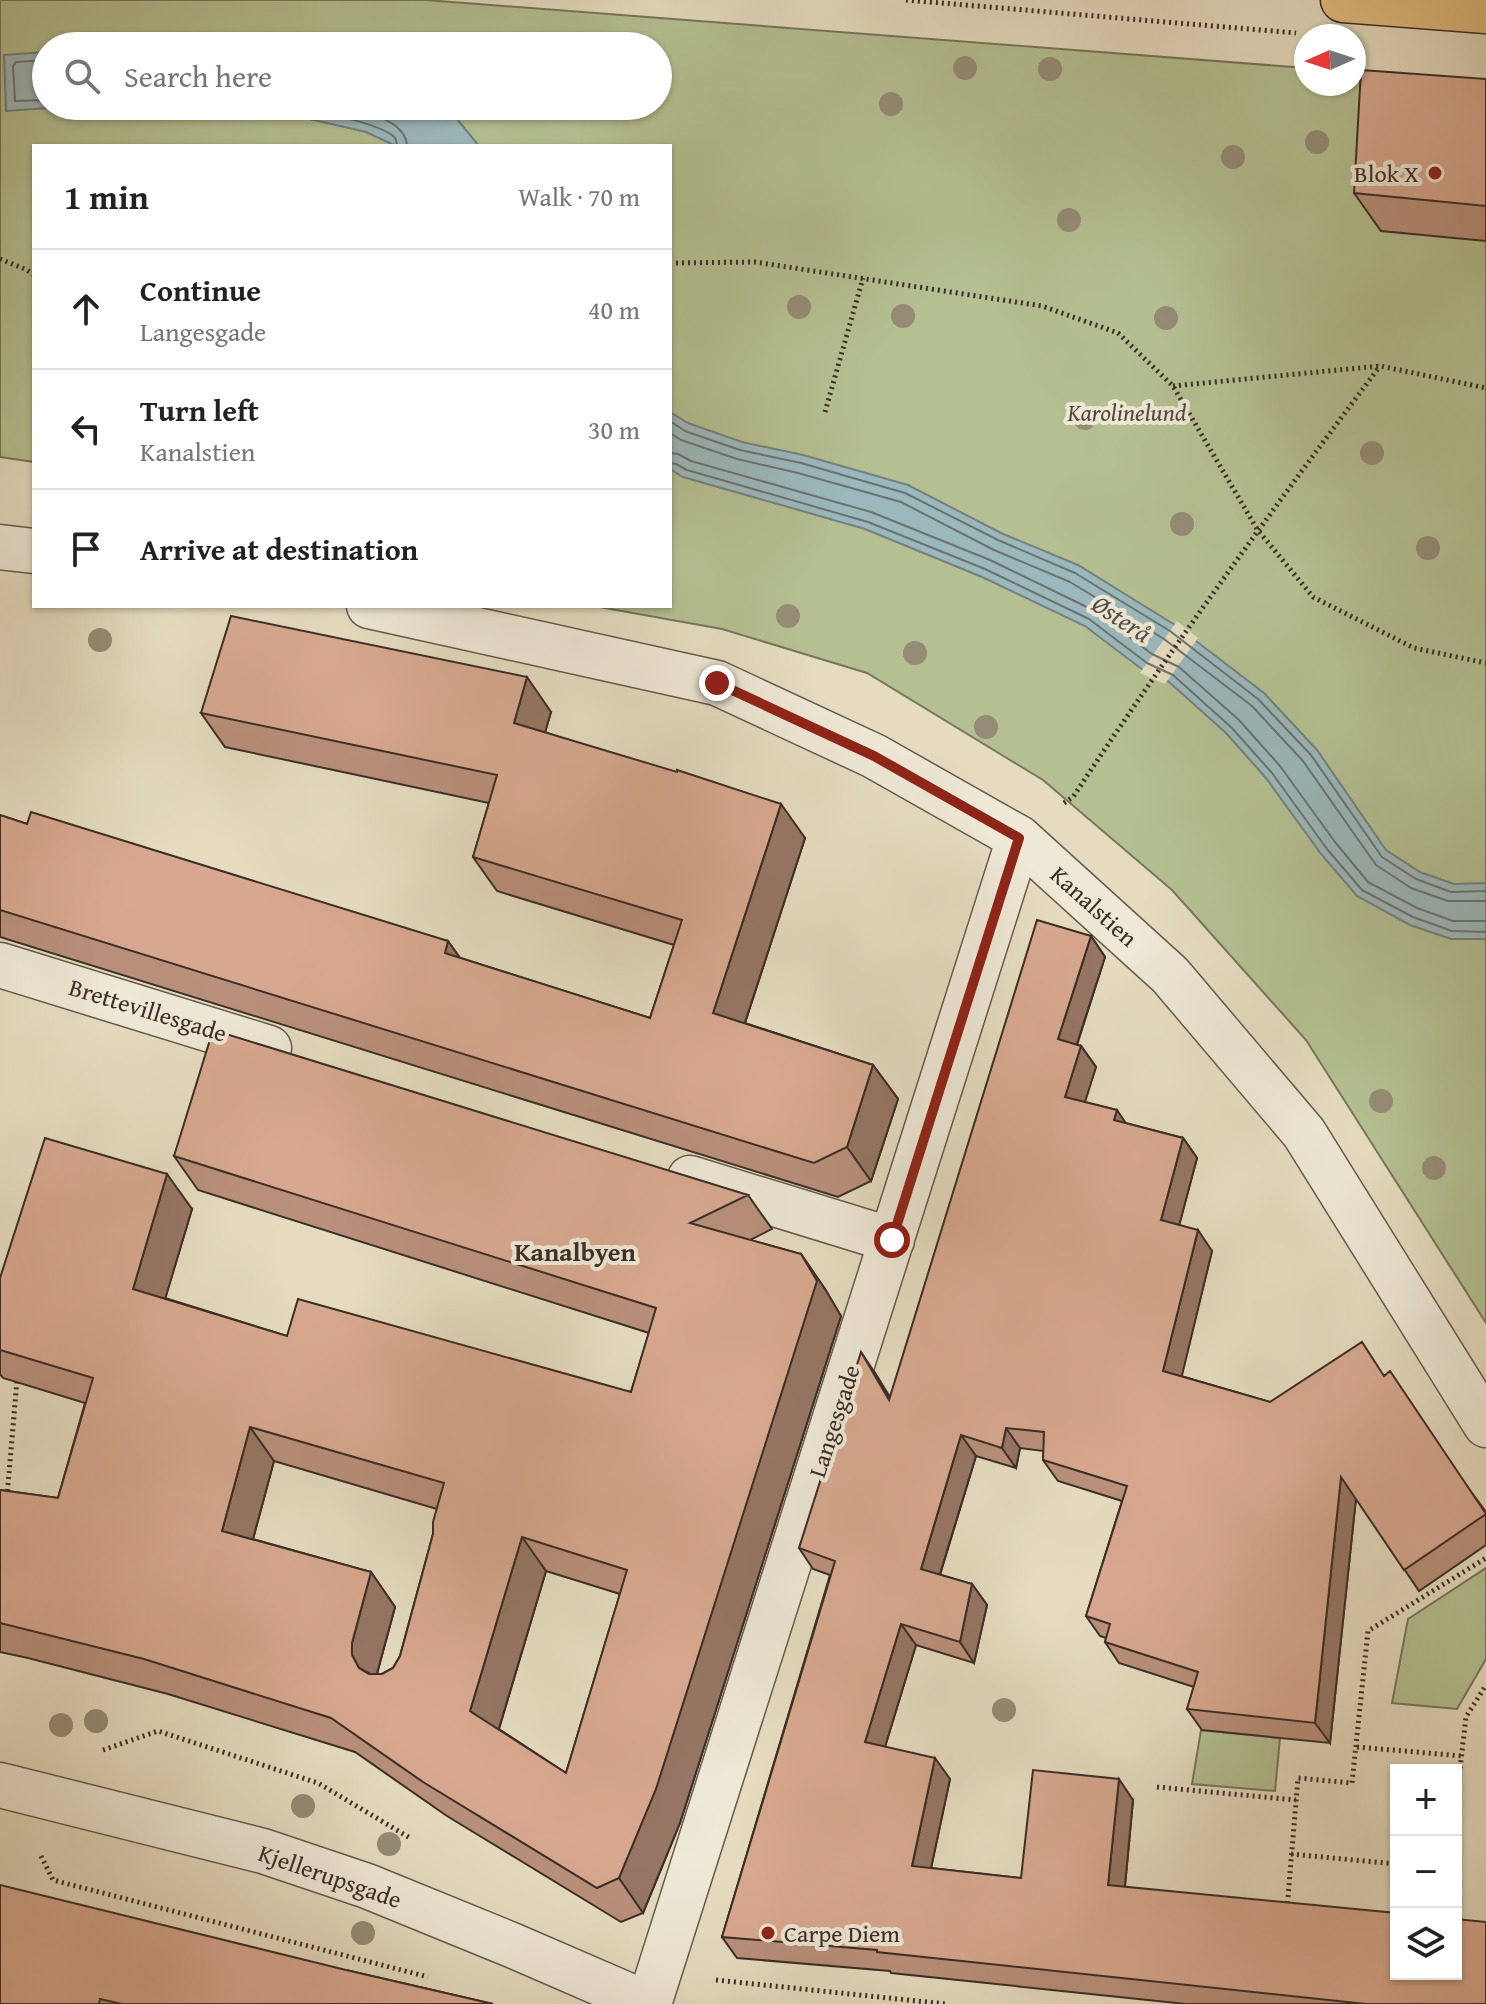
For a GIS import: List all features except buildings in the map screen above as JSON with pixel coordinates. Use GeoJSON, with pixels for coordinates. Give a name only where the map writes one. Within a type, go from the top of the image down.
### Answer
{"type":"FeatureCollection","features":[{"type":"Feature","properties":{"kind":"main road"},"geometry":{"type":"LineString","coordinates":[[1343,0],[1486,11]]}},
{"type":"Feature","properties":{"kind":"street"},"geometry":{"type":"LineString","coordinates":[[0,547],[32,551]]}},
{"type":"Feature","properties":{"kind":"street","name":"Kanalstien"},"geometry":{"type":"LineString","coordinates":[[378,608],[717,683],[874,756],[1019,838],[1170,975],[1304,1133],[1486,1425]]}},
{"type":"Feature","properties":{"kind":"street","name":"Langesgade"},"geometry":{"type":"LineString","coordinates":[[648,2004],[1019,838]]}},
{"type":"Feature","properties":{"kind":"street","name":"Brettevillesgade"},"geometry":{"type":"LineString","coordinates":[[0,965],[302,1058]]}},
{"type":"Feature","properties":{"kind":"street"},"geometry":{"type":"LineString","coordinates":[[650,1165],[892,1240]]}},
{"type":"Feature","properties":{"kind":"street","name":"Kjellerupsgade"},"geometry":{"type":"LineString","coordinates":[[0,1785],[263,1851],[367,1886],[648,2004]]}},
{"type":"Feature","properties":{"kind":"path"},"geometry":{"type":"LineString","coordinates":[[906,0],[1294,32]]}},
{"type":"Feature","properties":{"kind":"path"},"geometry":{"type":"LineString","coordinates":[[0,259],[32,274]]}},
{"type":"Feature","properties":{"kind":"path"},"geometry":{"type":"LineString","coordinates":[[672,263],[755,262],[1042,306],[1118,333],[1173,386],[1257,529],[1313,597],[1414,648],[1486,663]]}},
{"type":"Feature","properties":{"kind":"path"},"geometry":{"type":"LineString","coordinates":[[825,412],[863,278]]}},
{"type":"Feature","properties":{"kind":"path"},"geometry":{"type":"LineString","coordinates":[[1173,386],[1380,366],[1486,388]]}},
{"type":"Feature","properties":{"kind":"path"},"geometry":{"type":"LineString","coordinates":[[1019,838],[1073,797],[1257,529],[1380,366]]}},
{"type":"Feature","properties":{"kind":"path"},"geometry":{"type":"LineString","coordinates":[[7,1500],[18,1381],[9,1372]]}},
{"type":"Feature","properties":{"kind":"path"},"geometry":{"type":"LineString","coordinates":[[1286,1922],[1298,1778],[1352,1783],[1368,1631],[1486,1558]]}},
{"type":"Feature","properties":{"kind":"path"},"geometry":{"type":"LineString","coordinates":[[1461,1764],[1466,1717],[1486,1685]]}},
{"type":"Feature","properties":{"kind":"path"},"geometry":{"type":"LineString","coordinates":[[1357,1747],[1462,1756]]}},
{"type":"Feature","properties":{"kind":"path"},"geometry":{"type":"LineString","coordinates":[[1157,1787],[1296,1800]]}},
{"type":"Feature","properties":{"kind":"path"},"geometry":{"type":"LineString","coordinates":[[1291,1854],[1390,1863]]}},
{"type":"Feature","properties":{"kind":"path"},"geometry":{"type":"LineString","coordinates":[[53,1880],[434,1979]]}},
{"type":"Feature","properties":{"kind":"green space","name":"Karolinelund"},"geometry":{"type":"Polygon","coordinates":[[[0,0],[426,0],[1294,67],[1294,96],[1366,96],[1366,72],[1486,82],[1486,1323],[1306,1040],[1172,890],[1043,780],[867,673],[722,629],[605,608],[672,608],[672,144],[32,144],[32,462],[0,457],[0,0]]]}},
{"type":"Feature","properties":{"kind":"green space"},"geometry":{"type":"Polygon","coordinates":[[[1486,1568],[1486,1659],[1457,1709],[1392,1703],[1408,1619],[1486,1568]]]}},
{"type":"Feature","properties":{"kind":"green space"},"geometry":{"type":"Polygon","coordinates":[[[1201,1730],[1280,1738],[1275,1791],[1192,1784],[1201,1730]]]}},
{"type":"Feature","properties":{"kind":"water"},"geometry":{"type":"Polygon","coordinates":[[[32,53],[32,109],[6,111],[4,55],[32,53]]]}},
{"type":"Feature","properties":{"kind":"water"},"geometry":{"type":"Polygon","coordinates":[[[314,120],[458,120],[477,144],[392,144],[366,132],[314,120]]]}},
{"type":"Feature","properties":{"kind":"water","name":"Østerå"},"geometry":{"type":"Polygon","coordinates":[[[672,413],[688,423],[742,442],[803,455],[908,485],[1001,533],[1078,565],[1175,625],[1264,693],[1317,750],[1386,850],[1420,872],[1454,884],[1486,883],[1486,939],[1451,939],[1410,925],[1357,896],[1321,854],[1266,778],[1226,733],[1168,681],[1143,670],[1085,626],[982,577],[865,529],[683,477],[672,470],[672,413]]]}},
{"type":"Feature","properties":{"kind":"pier"},"geometry":{"type":"Polygon","coordinates":[[[1177,621],[1198,638],[1165,684],[1140,673],[1177,621]]]}},
{"type":"Feature","properties":{"kind":"place","name":"Blok X"},"geometry":{"type":"Point","coordinates":[1435,173]}},
{"type":"Feature","properties":{"kind":"place","name":"Carpe Diem"},"geometry":{"type":"Point","coordinates":[768,1933]}},
{"type":"Feature","properties":{"kind":"district","name":"Kanalbyen"},"geometry":{"type":"Point","coordinates":[575,1251]}},
{"type":"Feature","properties":{"kind":"route"},"geometry":{"type":"LineString","coordinates":[[717,683],[874,756],[1019,838],[892,1240]]}}]}
